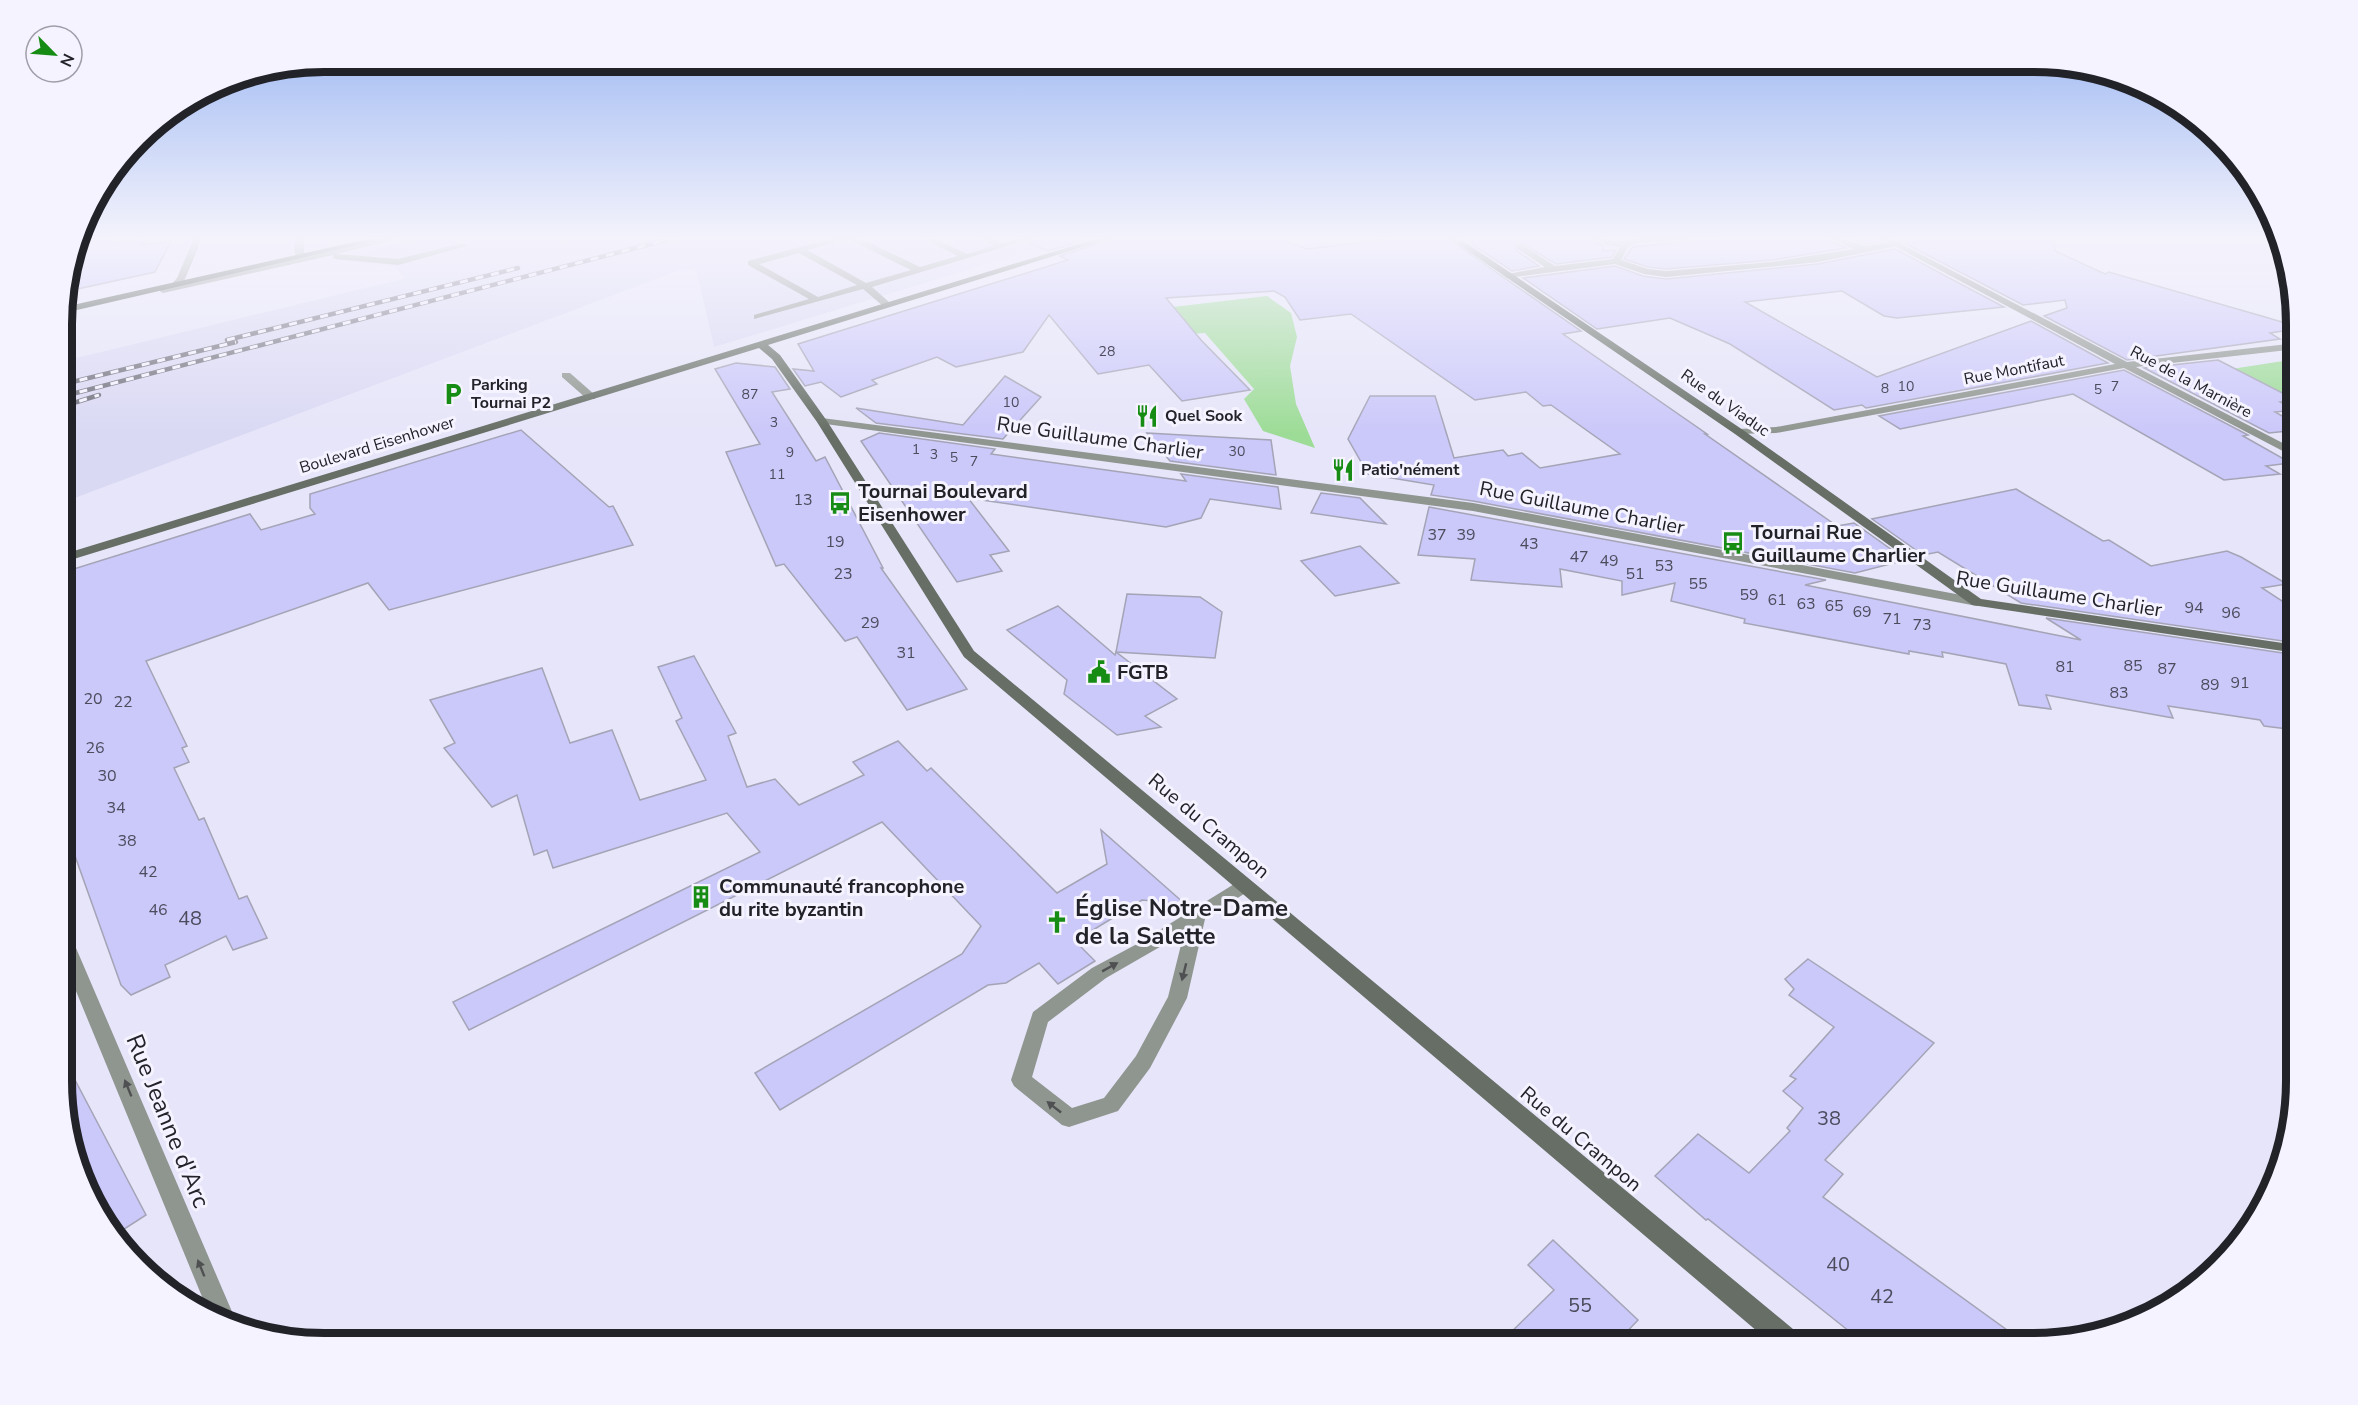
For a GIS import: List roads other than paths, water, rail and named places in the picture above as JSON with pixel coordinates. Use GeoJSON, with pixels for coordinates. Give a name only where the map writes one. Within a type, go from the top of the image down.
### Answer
{"type":"FeatureCollection","features":[{"type":"Feature","properties":{"kind":"main road"},"geometry":{"type":"LineString","coordinates":[[73,309],[101,302]]}},
{"type":"Feature","properties":{"kind":"street"},"geometry":{"type":"LineString","coordinates":[[73,309],[107,302]]}},
{"type":"Feature","properties":{"kind":"street"},"geometry":{"type":"LineString","coordinates":[[757,317],[811,302]]}},
{"type":"Feature","properties":{"kind":"street","name":"Boulevard Eisenhower"},"geometry":{"type":"LineString","coordinates":[[72,556],[894,302]]}},
{"type":"Feature","properties":{"kind":"street","name":"Rue du Viaduc"},"geometry":{"type":"LineString","coordinates":[[1546,302],[1739,432],[1977,602]]}},
{"type":"Feature","properties":{"kind":"street","name":"Rue de la Marnière"},"geometry":{"type":"LineString","coordinates":[[2005,302],[2286,450]]}},
{"type":"Feature","properties":{"kind":"street","name":"Rue du Crampon"},"geometry":{"type":"LineString","coordinates":[[760,344],[776,357],[822,421],[969,654],[1778,1333]]}},
{"type":"Feature","properties":{"kind":"street","name":"Rue Montifaut"},"geometry":{"type":"LineString","coordinates":[[1739,432],[1776,430],[2126,365],[2286,347]]}},
{"type":"Feature","properties":{"kind":"street"},"geometry":{"type":"LineString","coordinates":[[567,375],[591,397]]}},
{"type":"Feature","properties":{"kind":"street","name":"Rue Guillaume Charlier"},"geometry":{"type":"LineString","coordinates":[[822,421],[1473,507],[1977,602],[2286,647]]}},
{"type":"Feature","properties":{"kind":"street"},"geometry":{"type":"LineString","coordinates":[[1197,915],[1177,998],[1143,1062],[1111,1105],[1069,1118],[1021,1080],[1040,1018],[1099,973],[1244,885]]}},
{"type":"Feature","properties":{"kind":"street","name":"Rue Jeanne d'Arc"},"geometry":{"type":"LineString","coordinates":[[72,960],[220,1310]]}},
{"type":"Feature","properties":{"kind":"railway"},"geometry":{"type":"LineString","coordinates":[[227,340],[382,302]]}},
{"type":"Feature","properties":{"kind":"railway"},"geometry":{"type":"LineString","coordinates":[[72,394],[429,302]]}},
{"type":"Feature","properties":{"kind":"railway"},"geometry":{"type":"LineString","coordinates":[[72,382],[236,342]]}},
{"type":"Feature","properties":{"kind":"railway"},"geometry":{"type":"LineString","coordinates":[[72,403],[99,395]]}},
{"type":"Feature","properties":{"kind":"place","name":"Parking Tournai P2"},"geometry":{"type":"Point","coordinates":[453,394]}},
{"type":"Feature","properties":{"kind":"place","name":"Quel Sook"},"geometry":{"type":"Point","coordinates":[1147,416]}},
{"type":"Feature","properties":{"kind":"place","name":"Patio'nément"},"geometry":{"type":"Point","coordinates":[1343,470]}},
{"type":"Feature","properties":{"kind":"place","name":"Tournai Boulevard Eisenhower"},"geometry":{"type":"Point","coordinates":[840,503]}},
{"type":"Feature","properties":{"kind":"place","name":"Tournai Rue Guillaume Charlier"},"geometry":{"type":"Point","coordinates":[1733,543]}},
{"type":"Feature","properties":{"kind":"place","name":"FGTB"},"geometry":{"type":"Point","coordinates":[1099,672]}},
{"type":"Feature","properties":{"kind":"place","name":"Communauté francophone du rite byzantin"},"geometry":{"type":"Point","coordinates":[701,897]}},
{"type":"Feature","properties":{"kind":"place","name":"Église Notre-Dame de la Salette"},"geometry":{"type":"Point","coordinates":[1057,922]}}]}
